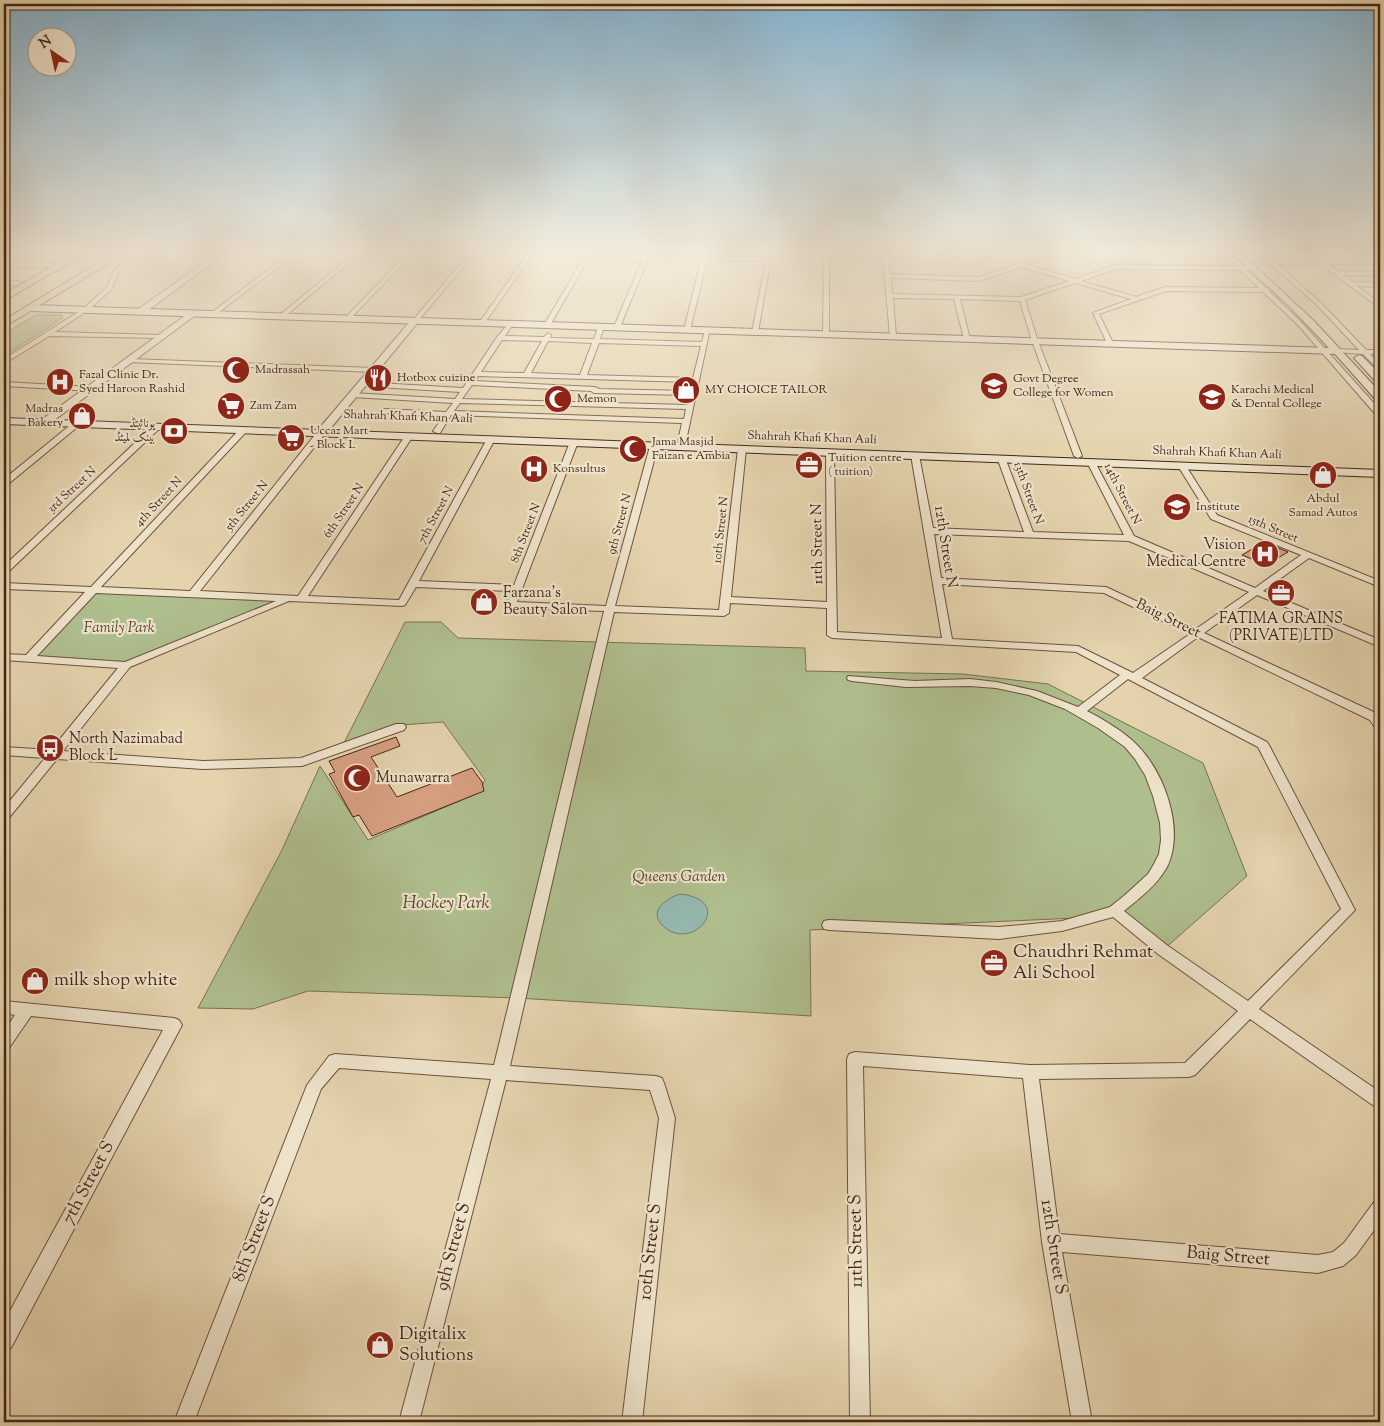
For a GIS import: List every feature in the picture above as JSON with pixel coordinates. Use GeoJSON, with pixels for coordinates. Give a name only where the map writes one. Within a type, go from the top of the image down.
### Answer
{"type":"FeatureCollection","features":[{"type":"Feature","properties":{"kind":"main road"},"geometry":{"type":"LineString","coordinates":[[359,319],[1338,351]]}},
{"type":"Feature","properties":{"kind":"main road"},"geometry":{"type":"LineString","coordinates":[[1306,319],[1380,398]]}},
{"type":"Feature","properties":{"kind":"main road"},"geometry":{"type":"LineString","coordinates":[[1319,319],[1380,380]]}},
{"type":"Feature","properties":{"kind":"main road","name":"Shahrah Khafi Khan Aali"},"geometry":{"type":"LineString","coordinates":[[4,414],[50,419],[323,430],[409,436],[654,446],[677,443],[742,449],[1002,457],[1380,474]]}},
{"type":"Feature","properties":{"kind":"main road","name":"Shahrah Khafi Khan Aali"},"geometry":{"type":"LineString","coordinates":[[4,421],[50,419],[76,424],[243,431],[436,431],[916,456],[1078,456],[1380,467]]}},
{"type":"Feature","properties":{"kind":"street"},"geometry":{"type":"LineString","coordinates":[[4,362],[72,319]]}},
{"type":"Feature","properties":{"kind":"street"},"geometry":{"type":"LineString","coordinates":[[50,419],[187,319]]}},
{"type":"Feature","properties":{"kind":"street"},"geometry":{"type":"LineString","coordinates":[[323,430],[417,319]]}},
{"type":"Feature","properties":{"kind":"street"},"geometry":{"type":"LineString","coordinates":[[482,323],[485,319]]}},
{"type":"Feature","properties":{"kind":"street"},"geometry":{"type":"LineString","coordinates":[[527,375],[546,339],[552,319]]}},
{"type":"Feature","properties":{"kind":"street"},"geometry":{"type":"LineString","coordinates":[[617,327],[621,319]]}},
{"type":"Feature","properties":{"kind":"street"},"geometry":{"type":"LineString","coordinates":[[686,330],[689,319]]}},
{"type":"Feature","properties":{"kind":"street"},"geometry":{"type":"LineString","coordinates":[[755,332],[758,319]]}},
{"type":"Feature","properties":{"kind":"street"},"geometry":{"type":"LineString","coordinates":[[826,319],[826,334]]}},
{"type":"Feature","properties":{"kind":"street"},"geometry":{"type":"LineString","coordinates":[[892,319],[893,336]]}},
{"type":"Feature","properties":{"kind":"street"},"geometry":{"type":"LineString","coordinates":[[962,319],[967,339]]}},
{"type":"Feature","properties":{"kind":"street"},"geometry":{"type":"LineString","coordinates":[[1028,319],[1078,456]]}},
{"type":"Feature","properties":{"kind":"street"},"geometry":{"type":"LineString","coordinates":[[1099,319],[1110,343]]}},
{"type":"Feature","properties":{"kind":"street"},"geometry":{"type":"LineString","coordinates":[[1294,319],[1325,350],[1380,414]]}},
{"type":"Feature","properties":{"kind":"street"},"geometry":{"type":"LineString","coordinates":[[1333,319],[1380,368]]}},
{"type":"Feature","properties":{"kind":"street"},"geometry":{"type":"LineString","coordinates":[[436,431],[510,324]]}},
{"type":"Feature","properties":{"kind":"street"},"geometry":{"type":"LineString","coordinates":[[582,377],[602,327]]}},
{"type":"Feature","properties":{"kind":"street"},"geometry":{"type":"LineString","coordinates":[[677,443],[691,408],[708,330]]}},
{"type":"Feature","properties":{"kind":"street"},"geometry":{"type":"LineString","coordinates":[[48,334],[161,337]]}},
{"type":"Feature","properties":{"kind":"street"},"geometry":{"type":"LineString","coordinates":[[499,338],[704,344]]}},
{"type":"Feature","properties":{"kind":"street"},"geometry":{"type":"LineString","coordinates":[[1338,351],[1380,352]]}},
{"type":"Feature","properties":{"kind":"street"},"geometry":{"type":"LineString","coordinates":[[130,361],[374,370]]}},
{"type":"Feature","properties":{"kind":"street"},"geometry":{"type":"LineString","coordinates":[[476,374],[697,380]]}},
{"type":"Feature","properties":{"kind":"street"},"geometry":{"type":"LineString","coordinates":[[4,384],[92,388]]}},
{"type":"Feature","properties":{"kind":"street"},"geometry":{"type":"LineString","coordinates":[[361,384],[596,388],[694,393]]}},
{"type":"Feature","properties":{"kind":"street"},"geometry":{"type":"LineString","coordinates":[[586,404],[596,388]]}},
{"type":"Feature","properties":{"kind":"street"},"geometry":{"type":"LineString","coordinates":[[352,395],[457,401],[691,408]]}},
{"type":"Feature","properties":{"kind":"street"},"geometry":{"type":"LineString","coordinates":[[383,411],[687,421]]}},
{"type":"Feature","properties":{"kind":"street"},"geometry":{"type":"LineString","coordinates":[[4,483],[76,424]]}},
{"type":"Feature","properties":{"kind":"street","name":"3rd Street N"},"geometry":{"type":"LineString","coordinates":[[4,571],[157,427]]}},
{"type":"Feature","properties":{"kind":"street","name":"5th Street N"},"geometry":{"type":"LineString","coordinates":[[192,595],[323,430]]}},
{"type":"Feature","properties":{"kind":"street","name":"4th Street N"},"geometry":{"type":"LineString","coordinates":[[29,658],[243,431]]}},
{"type":"Feature","properties":{"kind":"street","name":"6th Street N"},"geometry":{"type":"LineString","coordinates":[[300,600],[409,436]]}},
{"type":"Feature","properties":{"kind":"street","name":"7th Street N"},"geometry":{"type":"LineString","coordinates":[[300,600],[402,603],[491,439]]}},
{"type":"Feature","properties":{"kind":"street","name":"8th Street N"},"geometry":{"type":"LineString","coordinates":[[574,442],[511,605],[610,608]]}},
{"type":"Feature","properties":{"kind":"street","name":"9th Street N"},"geometry":{"type":"LineString","coordinates":[[500,1072],[610,608],[654,446]]}},
{"type":"Feature","properties":{"kind":"street","name":"10th Street N"},"geometry":{"type":"LineString","coordinates":[[610,608],[724,613],[742,449]]}},
{"type":"Feature","properties":{"kind":"street","name":"11th Street N"},"geometry":{"type":"LineString","coordinates":[[833,451],[832,634],[948,643]]}},
{"type":"Feature","properties":{"kind":"street","name":"12th Street N"},"geometry":{"type":"LineString","coordinates":[[916,456],[948,643]]}},
{"type":"Feature","properties":{"kind":"street","name":"13th Street N"},"geometry":{"type":"LineString","coordinates":[[1002,457],[1030,535]]}},
{"type":"Feature","properties":{"kind":"street","name":"14th Street N"},"geometry":{"type":"LineString","coordinates":[[1091,462],[1130,538]]}},
{"type":"Feature","properties":{"kind":"street","name":"15th Street"},"geometry":{"type":"LineString","coordinates":[[1182,466],[1214,517],[1306,556],[1380,584]]}},
{"type":"Feature","properties":{"kind":"street"},"geometry":{"type":"LineString","coordinates":[[930,531],[1130,538],[1380,644]]}},
{"type":"Feature","properties":{"kind":"street"},"geometry":{"type":"LineString","coordinates":[[1080,712],[1306,556]]}},
{"type":"Feature","properties":{"kind":"street","name":"Baig Street"},"geometry":{"type":"LineString","coordinates":[[936,581],[1106,590],[1378,720]]}},
{"type":"Feature","properties":{"kind":"street"},"geometry":{"type":"LineString","coordinates":[[413,584],[517,588]]}},
{"type":"Feature","properties":{"kind":"street"},"geometry":{"type":"LineString","coordinates":[[4,586],[300,600]]}},
{"type":"Feature","properties":{"kind":"street"},"geometry":{"type":"LineString","coordinates":[[4,657],[126,665],[288,599]]}},
{"type":"Feature","properties":{"kind":"street"},"geometry":{"type":"LineString","coordinates":[[725,600],[833,605]]}},
{"type":"Feature","properties":{"kind":"street"},"geometry":{"type":"LineString","coordinates":[[948,643],[1078,650],[1263,745],[1348,910],[1189,1070],[1030,1072]]}},
{"type":"Feature","properties":{"kind":"street"},"geometry":{"type":"LineString","coordinates":[[4,816],[126,665]]}},
{"type":"Feature","properties":{"kind":"street"},"geometry":{"type":"LineString","coordinates":[[829,925],[998,933],[1062,926],[1116,911],[1148,885],[1166,856],[1167,821],[1155,780],[1134,748],[1107,728],[1080,712],[1050,699],[1013,688],[976,683],[925,684],[852,678]]}},
{"type":"Feature","properties":{"kind":"street"},"geometry":{"type":"LineString","coordinates":[[4,752],[203,765],[302,762],[400,727]]}},
{"type":"Feature","properties":{"kind":"street"},"geometry":{"type":"LineString","coordinates":[[1116,911],[1163,950],[1380,1101]]}},
{"type":"Feature","properties":{"kind":"street"},"geometry":{"type":"LineString","coordinates":[[4,1007],[27,1010],[4,1042]]}},
{"type":"Feature","properties":{"kind":"street","name":"7th Street S"},"geometry":{"type":"LineString","coordinates":[[4,1341],[174,1024],[27,1010]]}},
{"type":"Feature","properties":{"kind":"street","name":"8th Street S"},"geometry":{"type":"LineString","coordinates":[[184,1422],[315,1085],[335,1060],[500,1072]]}},
{"type":"Feature","properties":{"kind":"street","name":"11th Street S"},"geometry":{"type":"LineString","coordinates":[[860,1422],[855,1060],[1030,1072]]}},
{"type":"Feature","properties":{"kind":"street","name":"10th Street S"},"geometry":{"type":"LineString","coordinates":[[500,1072],[656,1083],[666,1118],[632,1422]]}},
{"type":"Feature","properties":{"kind":"street","name":"9th Street S"},"geometry":{"type":"LineString","coordinates":[[409,1422],[500,1072]]}},
{"type":"Feature","properties":{"kind":"street","name":"12th Street S"},"geometry":{"type":"LineString","coordinates":[[1030,1072],[1051,1242],[1082,1422]]}},
{"type":"Feature","properties":{"kind":"street","name":"Baig Street"},"geometry":{"type":"LineString","coordinates":[[1051,1242],[1318,1264],[1337,1260],[1350,1249],[1380,1208]]}},
{"type":"Feature","properties":{"kind":"green space"},"geometry":{"type":"Polygon","coordinates":[[[30,319],[62,319],[4,356],[4,334],[30,319]]]}},
{"type":"Feature","properties":{"kind":"green space","name":"Family Park"},"geometry":{"type":"Polygon","coordinates":[[[93,590],[288,599],[126,665],[29,658],[93,590]]]}},
{"type":"Feature","properties":{"kind":"green space"},"geometry":{"type":"Polygon","coordinates":[[[405,622],[441,622],[458,638],[805,648],[806,671],[963,674],[1048,684],[1203,763],[1247,876],[1163,950],[1121,916],[810,930],[811,1016],[517,998],[308,991],[253,1009],[198,1008],[281,852],[320,766],[368,840],[478,793],[485,780],[443,722],[401,725],[343,745],[405,622]]]}},
{"type":"Feature","properties":{"kind":"water"},"geometry":{"type":"Polygon","coordinates":[[[680,894],[697,898],[706,905],[708,914],[704,923],[697,930],[686,934],[675,933],[663,926],[657,915],[658,910],[665,902],[680,894]]]}},
{"type":"Feature","properties":{"kind":"building","name":"Vision Medical Centre"},"geometry":{"type":"Polygon","coordinates":[[[1264,542],[1288,552],[1266,565],[1242,555],[1264,542]]]}},
{"type":"Feature","properties":{"kind":"building","name":"Munawarra"},"geometry":{"type":"Polygon","coordinates":[[[396,737],[400,746],[371,757],[397,797],[472,768],[482,782],[484,791],[372,836],[359,815],[353,817],[329,774],[335,772],[329,761],[396,737]]]}},
{"type":"Feature","properties":{"kind":"place","name":"Madrassah"},"geometry":{"type":"Point","coordinates":[236,370]}},
{"type":"Feature","properties":{"kind":"place","name":"Hotbox cuizine"},"geometry":{"type":"Point","coordinates":[378,378]}},
{"type":"Feature","properties":{"kind":"place","name":"Fazal Clinic Dr. Syed Haroon Rashid"},"geometry":{"type":"Point","coordinates":[60,382]}},
{"type":"Feature","properties":{"kind":"place","name":"Govt Degree College for Women"},"geometry":{"type":"Point","coordinates":[994,386]}},
{"type":"Feature","properties":{"kind":"place","name":"MY CHOICE TAILOR"},"geometry":{"type":"Point","coordinates":[686,390]}},
{"type":"Feature","properties":{"kind":"place","name":"Karachi Medical & Dental College"},"geometry":{"type":"Point","coordinates":[1212,397]}},
{"type":"Feature","properties":{"kind":"place","name":"Memon"},"geometry":{"type":"Point","coordinates":[558,399]}},
{"type":"Feature","properties":{"kind":"place","name":"Zam Zam"},"geometry":{"type":"Point","coordinates":[231,406]}},
{"type":"Feature","properties":{"kind":"place","name":"Madras Bakery"},"geometry":{"type":"Point","coordinates":[82,416]}},
{"type":"Feature","properties":{"kind":"place","name":"یونائیٹڈ بینک لمیٹڈ"},"geometry":{"type":"Point","coordinates":[174,431]}},
{"type":"Feature","properties":{"kind":"place","name":"Uccaz Mart - Block L"},"geometry":{"type":"Point","coordinates":[291,438]}},
{"type":"Feature","properties":{"kind":"place","name":"Jama Masjid Faizan e Ambia"},"geometry":{"type":"Point","coordinates":[633,449]}},
{"type":"Feature","properties":{"kind":"place","name":"Tuition centre ( tuition)"},"geometry":{"type":"Point","coordinates":[809,465]}},
{"type":"Feature","properties":{"kind":"place","name":"Konsultus"},"geometry":{"type":"Point","coordinates":[534,469]}},
{"type":"Feature","properties":{"kind":"place","name":"Abdul Samad Autos"},"geometry":{"type":"Point","coordinates":[1323,475]}},
{"type":"Feature","properties":{"kind":"place","name":"Institute"},"geometry":{"type":"Point","coordinates":[1177,507]}},
{"type":"Feature","properties":{"kind":"place","name":"Vision Medical Centre"},"geometry":{"type":"Point","coordinates":[1265,554]}},
{"type":"Feature","properties":{"kind":"place","name":"FATIMA GRAINS (PRIVATE)LTD"},"geometry":{"type":"Point","coordinates":[1281,593]}},
{"type":"Feature","properties":{"kind":"place","name":"Farzana's Beauty Salon"},"geometry":{"type":"Point","coordinates":[484,602]}},
{"type":"Feature","properties":{"kind":"place","name":"North Nazimabad Block L"},"geometry":{"type":"Point","coordinates":[50,748]}},
{"type":"Feature","properties":{"kind":"place","name":"Munawarra"},"geometry":{"type":"Point","coordinates":[357,778]}},
{"type":"Feature","properties":{"kind":"place","name":"Chaudhri Rehmat Ali School"},"geometry":{"type":"Point","coordinates":[994,963]}},
{"type":"Feature","properties":{"kind":"place","name":"milk shop white"},"geometry":{"type":"Point","coordinates":[35,981]}},
{"type":"Feature","properties":{"kind":"place","name":"Digitalix Solutions"},"geometry":{"type":"Point","coordinates":[380,1345]}},
{"type":"Feature","properties":{"kind":"park label","name":"Queens Garden"},"geometry":{"type":"Point","coordinates":[679,877]}},
{"type":"Feature","properties":{"kind":"park label","name":"Hockey Park"},"geometry":{"type":"Point","coordinates":[446,904]}}]}
